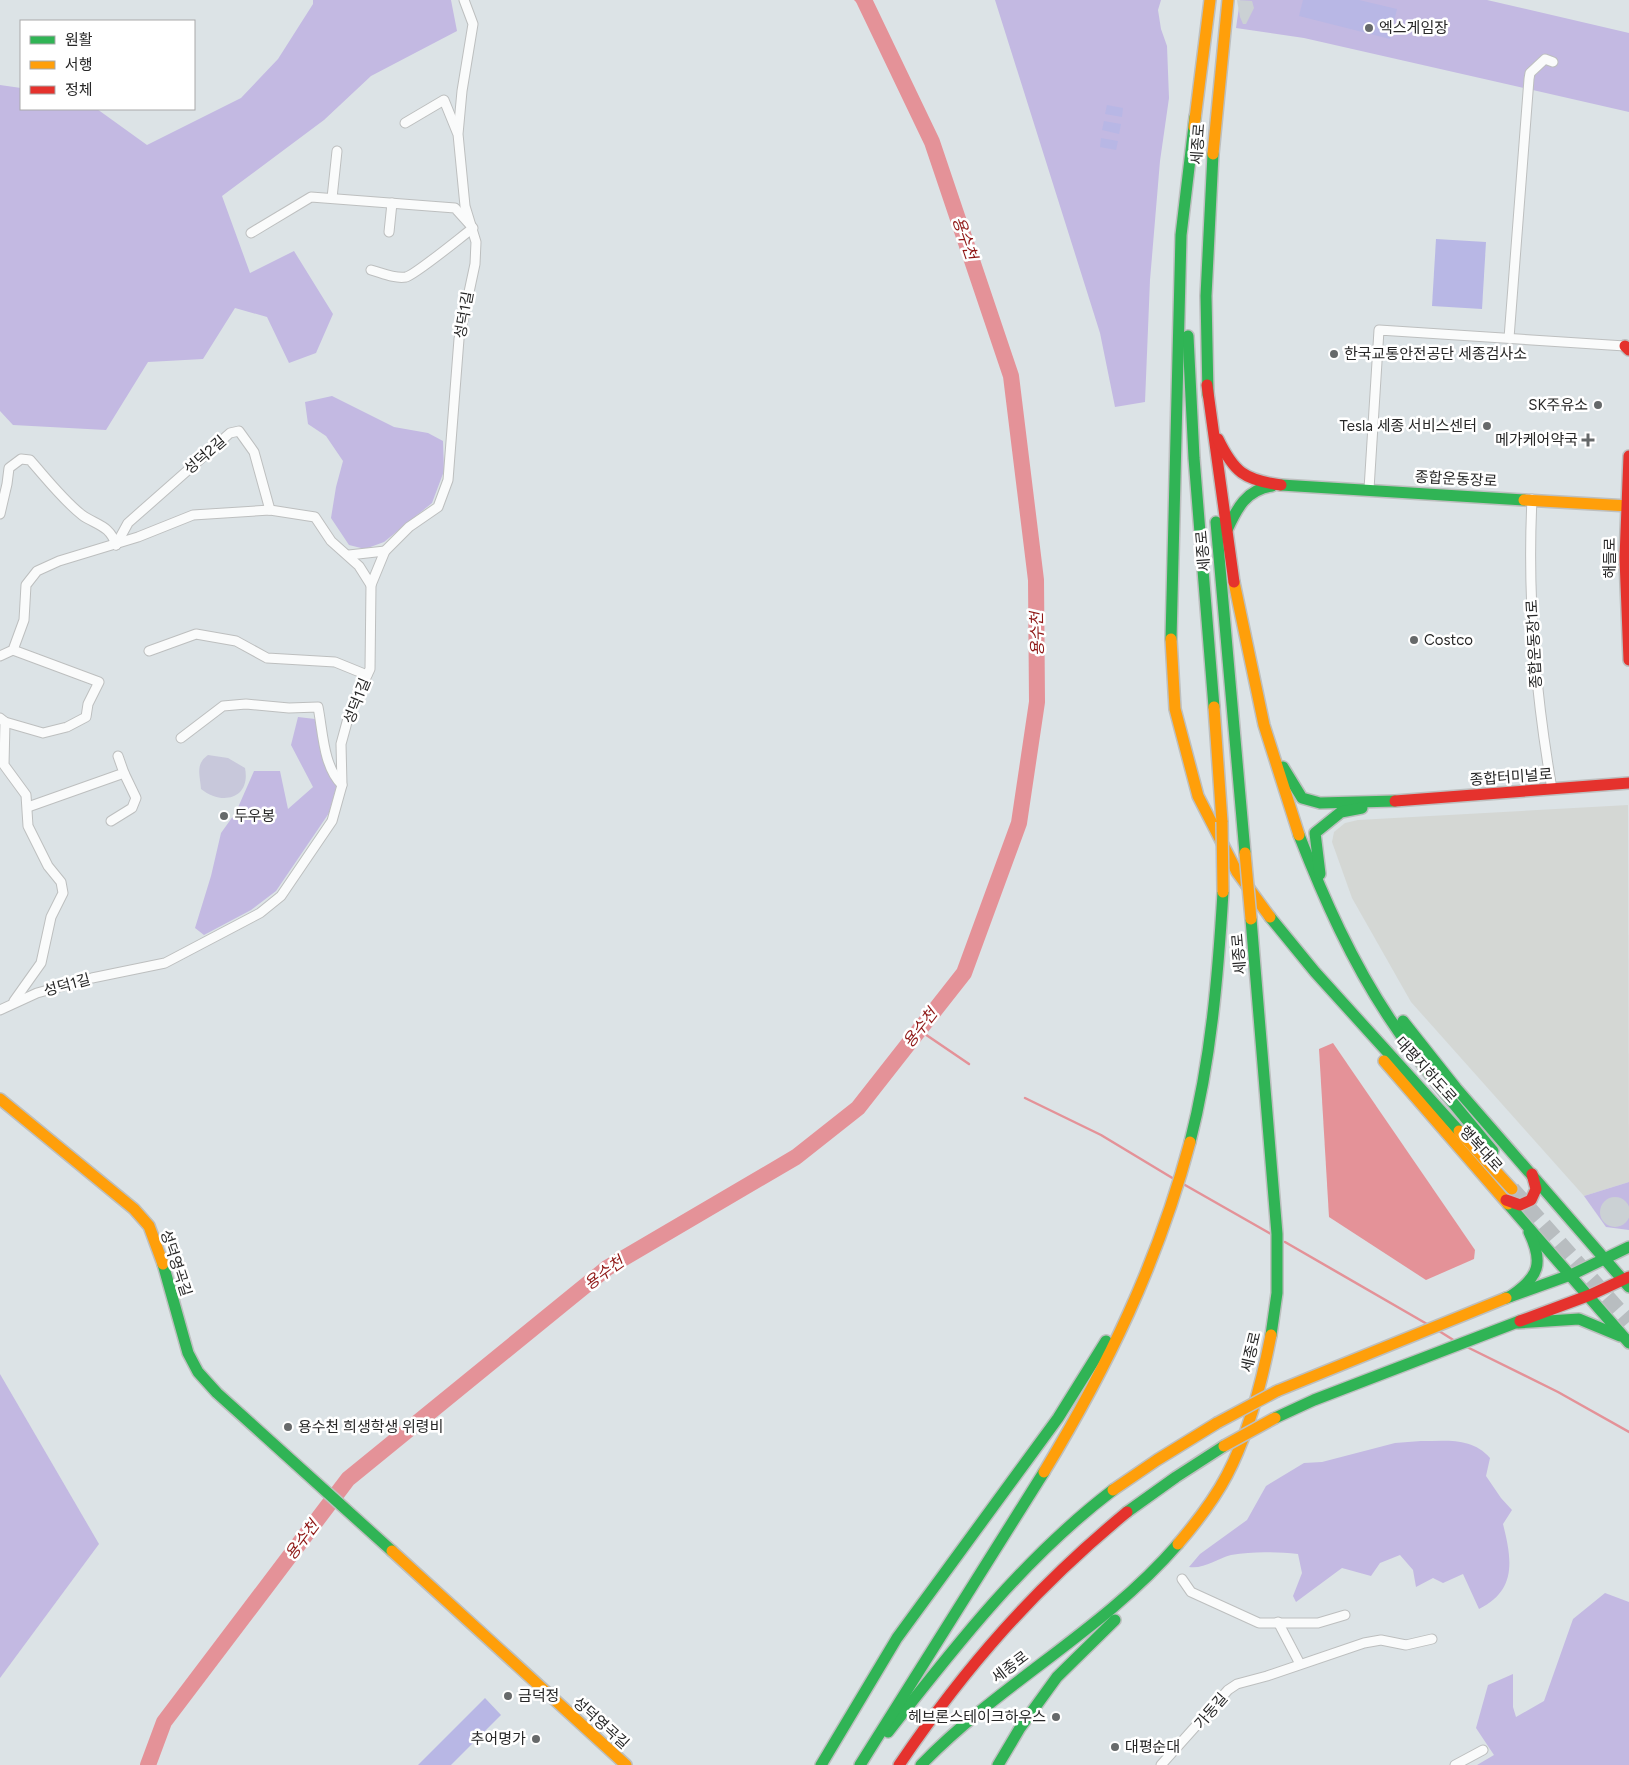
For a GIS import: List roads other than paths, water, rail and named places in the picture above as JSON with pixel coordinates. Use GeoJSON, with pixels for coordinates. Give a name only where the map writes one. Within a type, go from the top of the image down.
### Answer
{"type":"FeatureCollection","features":[{"type":"Feature","properties":{"kind":"main road","name":"세종로"},"geometry":{"type":"LineString","coordinates":[[860,1765],[1063,1445],[1103,1372],[1135,1304],[1169,1216],[1187,1155],[1210,1054],[1217,997],[1223,892],[1222,822],[1190,386],[1188,250],[1194,117],[1210,0]]}},
{"type":"Feature","properties":{"kind":"main road","name":"세종로"},"geometry":{"type":"LineString","coordinates":[[921,1765],[949,1735],[985,1705],[1120,1603],[1176,1548],[1225,1478],[1237,1454],[1266,1357],[1278,1276],[1275,1208],[1215,509],[1207,385],[1205,305],[1208,223],[1214,124],[1228,0]]}},
{"type":"Feature","properties":{"kind":"main road"},"geometry":{"type":"LineString","coordinates":[[1194,117],[1181,235],[1179,284],[1171,629],[1175,709],[1198,796],[1215,833],[1237,872],[1262,907],[1316,972]]}},
{"type":"Feature","properties":{"kind":"main road"},"geometry":{"type":"LineString","coordinates":[[1207,385],[1239,610],[1266,729],[1285,798],[1326,903],[1352,953]]}},
{"type":"Feature","properties":{"kind":"main road"},"geometry":{"type":"LineString","coordinates":[[1213,428],[1225,454],[1242,476],[1256,481],[1281,485]]}},
{"type":"Feature","properties":{"kind":"main road","name":"해들로"},"geometry":{"type":"LineString","coordinates":[[1629,456],[1625,617],[1629,660]]}},
{"type":"Feature","properties":{"kind":"main road"},"geometry":{"type":"LineString","coordinates":[[1227,530],[1243,498],[1264,486],[1281,485]]}},
{"type":"Feature","properties":{"kind":"main road","name":"종합운동장로"},"geometry":{"type":"LineString","coordinates":[[1281,485],[1627,506]]}},
{"type":"Feature","properties":{"kind":"main road"},"geometry":{"type":"LineString","coordinates":[[1266,729],[1288,779],[1302,798],[1320,803],[1395,801]]}},
{"type":"Feature","properties":{"kind":"main road","name":"종합터미널로"},"geometry":{"type":"LineString","coordinates":[[1395,801],[1629,783]]}},
{"type":"Feature","properties":{"kind":"main road"},"geometry":{"type":"LineString","coordinates":[[1326,903],[1315,833],[1342,812],[1395,801]]}},
{"type":"Feature","properties":{"kind":"main road","name":"대평지하도로"},"geometry":{"type":"LineString","coordinates":[[1316,972],[1516,1186],[1417,1059],[1377,998],[1352,953]]}},
{"type":"Feature","properties":{"kind":"main road","name":"행복대로"},"geometry":{"type":"LineString","coordinates":[[1352,953],[1456,1088],[1532,1173],[1604,1258],[1627,1281]]}},
{"type":"Feature","properties":{"kind":"main road","name":"행복대로"},"geometry":{"type":"LineString","coordinates":[[1316,972],[1347,1015],[1397,1076],[1573,1274],[1629,1343]]}},
{"type":"Feature","properties":{"kind":"main road","name":"성덕영곡길"},"geometry":{"type":"LineString","coordinates":[[0,1099],[134,1209],[149,1226],[164,1267],[188,1354],[198,1372],[217,1393],[492,1641],[499,1651],[626,1765]]}},
{"type":"Feature","properties":{"kind":"main road"},"geometry":{"type":"LineString","coordinates":[[1506,1200],[1513,1205],[1519,1205],[1532,1200],[1537,1189],[1537,1183],[1532,1173]]}},
{"type":"Feature","properties":{"kind":"main road"},"geometry":{"type":"LineString","coordinates":[[1511,1296],[1526,1287],[1539,1270],[1539,1256],[1534,1240],[1516,1211]]}},
{"type":"Feature","properties":{"kind":"main road"},"geometry":{"type":"LineString","coordinates":[[821,1765],[897,1639],[1056,1423],[1084,1380],[1157,1247]]}},
{"type":"Feature","properties":{"kind":"main road"},"geometry":{"type":"LineString","coordinates":[[865,1765],[943,1660],[998,1597],[1045,1550],[1101,1500],[1186,1441],[1277,1392],[1511,1296],[1573,1274],[1629,1248]]}},
{"type":"Feature","properties":{"kind":"main road"},"geometry":{"type":"LineString","coordinates":[[899,1765],[962,1674],[1013,1616],[1114,1521],[1198,1461],[1275,1418],[1314,1400],[1627,1281]]}},
{"type":"Feature","properties":{"kind":"main road"},"geometry":{"type":"LineString","coordinates":[[1518,1323],[1579,1319],[1615,1333],[1629,1343]]}},
{"type":"Feature","properties":{"kind":"main road"},"geometry":{"type":"LineString","coordinates":[[998,1765],[1020,1728],[1057,1677],[1145,1590],[1163,1569],[1176,1548]]}},
{"type":"Feature","properties":{"kind":"street","name":"성덕1길"},"geometry":{"type":"LineString","coordinates":[[0,1010],[37,993],[92,978],[165,963],[260,913],[281,896],[321,840],[332,821],[342,785],[341,744],[350,710],[370,669],[372,637],[371,585],[385,551],[409,528],[438,508],[448,480],[460,340],[475,264],[476,242],[466,206],[458,134],[462,91],[473,24],[464,0]]}},
{"type":"Feature","properties":{"kind":"street"},"geometry":{"type":"LineString","coordinates":[[1509,338],[1529,79],[1530,73],[1545,59],[1553,62]]}},
{"type":"Feature","properties":{"kind":"street"},"geometry":{"type":"LineString","coordinates":[[405,123],[444,100],[458,134]]}},
{"type":"Feature","properties":{"kind":"street"},"geometry":{"type":"LineString","coordinates":[[332,198],[337,151]]}},
{"type":"Feature","properties":{"kind":"street"},"geometry":{"type":"LineString","coordinates":[[252,233],[311,197],[454,208],[473,228],[430,260],[416,273],[406,277],[394,277],[371,270]]}},
{"type":"Feature","properties":{"kind":"street"},"geometry":{"type":"LineString","coordinates":[[389,232],[392,203]]}},
{"type":"Feature","properties":{"kind":"street"},"geometry":{"type":"LineString","coordinates":[[1369,489],[1379,330],[1627,348]]}},
{"type":"Feature","properties":{"kind":"street","name":"성덕2길"},"geometry":{"type":"LineString","coordinates":[[116,545],[128,523],[230,433],[239,431],[254,452],[270,510]]}},
{"type":"Feature","properties":{"kind":"street"},"geometry":{"type":"LineString","coordinates":[[0,514],[9,468],[21,459],[30,460],[83,516],[96,521],[113,535],[116,545]]}},
{"type":"Feature","properties":{"kind":"street","name":"종합운동장1로"},"geometry":{"type":"LineString","coordinates":[[1532,499],[1530,541],[1536,690],[1552,789]]}},
{"type":"Feature","properties":{"kind":"street"},"geometry":{"type":"LineString","coordinates":[[14,650],[24,620],[26,585],[37,570],[84,553],[116,545],[193,515],[270,510],[315,518],[331,541],[349,555],[371,585]]}},
{"type":"Feature","properties":{"kind":"street"},"geometry":{"type":"LineString","coordinates":[[349,555],[385,551]]}},
{"type":"Feature","properties":{"kind":"street"},"geometry":{"type":"LineString","coordinates":[[149,651],[196,634],[236,641],[267,658],[335,662],[367,676]]}},
{"type":"Feature","properties":{"kind":"street"},"geometry":{"type":"LineString","coordinates":[[0,656],[14,650],[99,682],[88,704],[86,717],[67,727],[43,733],[2,720],[4,765],[26,795],[28,807],[124,773]]}},
{"type":"Feature","properties":{"kind":"street"},"geometry":{"type":"LineString","coordinates":[[182,738],[223,706],[246,704],[289,708],[318,707],[333,777],[342,785]]}},
{"type":"Feature","properties":{"kind":"street"},"geometry":{"type":"LineString","coordinates":[[111,821],[132,808],[136,798],[118,756]]}},
{"type":"Feature","properties":{"kind":"street","name":"성덕1길"},"geometry":{"type":"LineString","coordinates":[[12,1003],[41,963],[51,917],[64,893],[61,882],[48,866],[28,826],[28,807]]}},
{"type":"Feature","properties":{"kind":"street"},"geometry":{"type":"LineString","coordinates":[[1182,1579],[1191,1592],[1260,1624],[1278,1622],[1318,1623],[1346,1615]]}},
{"type":"Feature","properties":{"kind":"street"},"geometry":{"type":"LineString","coordinates":[[1278,1622],[1300,1664]]}},
{"type":"Feature","properties":{"kind":"street","name":"가동길"},"geometry":{"type":"LineString","coordinates":[[1161,1765],[1228,1690],[1237,1684],[1267,1676],[1364,1643],[1381,1640],[1406,1645],[1432,1639]]}},
{"type":"Feature","properties":{"kind":"street"},"geometry":{"type":"LineString","coordinates":[[1455,1765],[1483,1750]]}},
{"type":"Feature","properties":{"kind":"waterway","name":"용수천"},"geometry":{"type":"LineString","coordinates":[[148,1765],[164,1722],[348,1479],[607,1268],[796,1157],[858,1108],[964,973],[1019,823],[1037,702],[1036,580],[1011,376],[932,142],[864,0]]}},
{"type":"Feature","properties":{"kind":"waterway"},"geometry":{"type":"LineString","coordinates":[[919,1030],[969,1064]]}},
{"type":"Feature","properties":{"kind":"waterway"},"geometry":{"type":"LineString","coordinates":[[1025,1098],[1101,1135],[1174,1179]]}},
{"type":"Feature","properties":{"kind":"waterway"},"geometry":{"type":"LineString","coordinates":[[1185,1185],[1271,1234]]}},
{"type":"Feature","properties":{"kind":"waterway"},"geometry":{"type":"LineString","coordinates":[[1285,1242],[1427,1324]]}},
{"type":"Feature","properties":{"kind":"waterway"},"geometry":{"type":"LineString","coordinates":[[1439,1331],[1455,1341]]}},
{"type":"Feature","properties":{"kind":"waterway"},"geometry":{"type":"LineString","coordinates":[[1467,1347],[1558,1392],[1629,1432]]}},
{"type":"Feature","properties":{"kind":"tunnel"},"geometry":{"type":"LineString","coordinates":[[1512,1189],[1629,1322]]}},
{"type":"Feature","properties":{"kind":"place","name":"엑스게임장"},"geometry":{"type":"Point","coordinates":[1369,28]}},
{"type":"Feature","properties":{"kind":"place","name":"한국교통안전공단 세종검사소"},"geometry":{"type":"Point","coordinates":[1334,354]}},
{"type":"Feature","properties":{"kind":"place","name":"SK주유소"},"geometry":{"type":"Point","coordinates":[1598,405]}},
{"type":"Feature","properties":{"kind":"place","name":"Tesla 세종 서비스센터"},"geometry":{"type":"Point","coordinates":[1487,426]}},
{"type":"Feature","properties":{"kind":"place","name":"메가케어약국"},"geometry":{"type":"Point","coordinates":[1588,440]}},
{"type":"Feature","properties":{"kind":"place","name":"Costco"},"geometry":{"type":"Point","coordinates":[1414,640]}},
{"type":"Feature","properties":{"kind":"place","name":"두우봉"},"geometry":{"type":"Point","coordinates":[224,816]}},
{"type":"Feature","properties":{"kind":"place","name":"용수천 희생학생 위령비"},"geometry":{"type":"Point","coordinates":[288,1427]}},
{"type":"Feature","properties":{"kind":"place","name":"금덕정"},"geometry":{"type":"Point","coordinates":[508,1696]}},
{"type":"Feature","properties":{"kind":"place","name":"헤브론스테이크하우스"},"geometry":{"type":"Point","coordinates":[1056,1717]}},
{"type":"Feature","properties":{"kind":"place","name":"추어명가"},"geometry":{"type":"Point","coordinates":[536,1739]}},
{"type":"Feature","properties":{"kind":"place","name":"대평순대"},"geometry":{"type":"Point","coordinates":[1115,1747]}}]}
